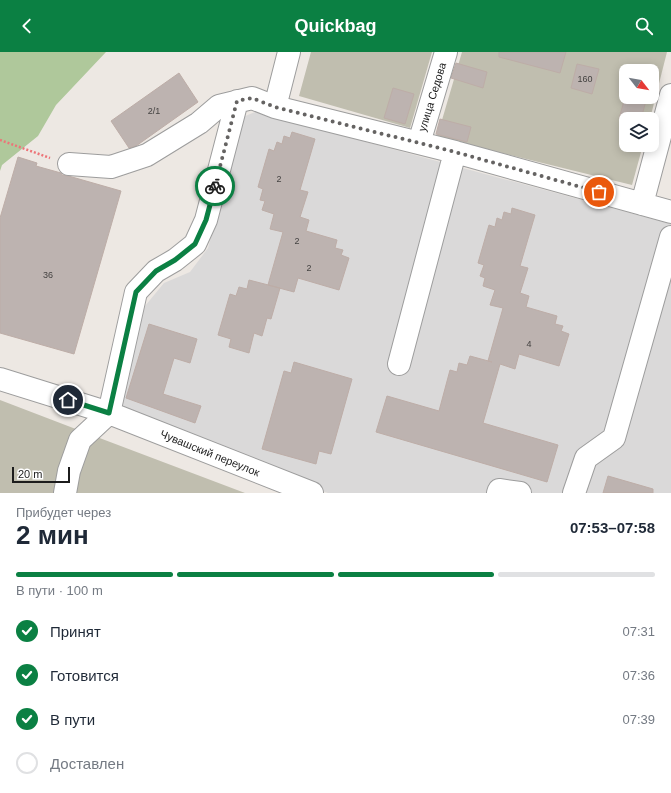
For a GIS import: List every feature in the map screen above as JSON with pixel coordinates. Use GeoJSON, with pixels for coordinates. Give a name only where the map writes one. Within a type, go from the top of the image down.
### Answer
{"type":"FeatureCollection","features":[{"type":"Feature","properties":{"kind":"street"},"geometry":{"type":"LineString","coordinates":[[275,107],[289,52]]}},
{"type":"Feature","properties":{"kind":"street","name":"улица Седова"},"geometry":{"type":"LineString","coordinates":[[419,143],[446,52]]}},
{"type":"Feature","properties":{"kind":"street"},"geometry":{"type":"LineString","coordinates":[[642,204],[671,95]]}},
{"type":"Feature","properties":{"kind":"street"},"geometry":{"type":"LineString","coordinates":[[69,164],[111,167],[147,155],[199,123],[219,106],[252,98],[275,107],[455,152],[671,212]]}},
{"type":"Feature","properties":{"kind":"street"},"geometry":{"type":"LineString","coordinates":[[65,493],[69,471],[80,440],[109,413],[136,292],[156,271],[175,260],[195,244],[206,220],[237,101]]}},
{"type":"Feature","properties":{"kind":"street"},"geometry":{"type":"LineString","coordinates":[[399,364],[455,152]]}},
{"type":"Feature","properties":{"kind":"street"},"geometry":{"type":"LineString","coordinates":[[574,493],[586,458],[614,438],[671,238]]}},
{"type":"Feature","properties":{"kind":"street","name":"Чувашский переулок"},"geometry":{"type":"LineString","coordinates":[[0,379],[109,413],[312,493]]}},
{"type":"Feature","properties":{"kind":"street"},"geometry":{"type":"LineString","coordinates":[[498,493],[499,490],[520,493]]}},
{"type":"Feature","properties":{"kind":"path"},"geometry":{"type":"LineString","coordinates":[[0,140],[69,164]]}},
{"type":"Feature","properties":{"kind":"shaded area"},"geometry":{"type":"Polygon","coordinates":[[[311,52],[432,52],[410,128],[299,96],[311,52]]]}},
{"type":"Feature","properties":{"kind":"shaded area"},"geometry":{"type":"Polygon","coordinates":[[[462,52],[667,52],[659,84],[659,64],[619,64],[619,104],[654,104],[652,112],[619,112],[619,152],[641,152],[632,185],[437,137],[462,52]]]}},
{"type":"Feature","properties":{"kind":"shaded area"},"geometry":{"type":"Polygon","coordinates":[[[255,112],[671,224],[671,493],[328,493],[116,420],[145,306],[164,283],[190,272],[208,248],[243,117],[255,112]]]}},
{"type":"Feature","properties":{"kind":"shaded area"},"geometry":{"type":"Polygon","coordinates":[[[0,400],[81,431],[245,493],[0,493],[0,400]]]}},
{"type":"Feature","properties":{"kind":"green space"},"geometry":{"type":"Polygon","coordinates":[[[0,52],[106,52],[56,105],[38,136],[2,165],[0,171],[0,52]]]}},
{"type":"Feature","properties":{"kind":"building"},"geometry":{"type":"Polygon","coordinates":[[[499,52],[566,52],[560,73],[499,57],[499,52]]]}},
{"type":"Feature","properties":{"kind":"building"},"geometry":{"type":"Polygon","coordinates":[[[456,63],[487,72],[483,88],[451,78],[456,63]]]}},
{"type":"Feature","properties":{"kind":"building"},"geometry":{"type":"Polygon","coordinates":[[[577,64],[599,69],[592,94],[571,88],[577,64]]]}},
{"type":"Feature","properties":{"kind":"building"},"geometry":{"type":"Polygon","coordinates":[[[179,73],[198,102],[136,146],[129,148],[111,121],[179,73]]]}},
{"type":"Feature","properties":{"kind":"building"},"geometry":{"type":"Polygon","coordinates":[[[393,88],[414,94],[405,124],[384,118],[393,88]]]}},
{"type":"Feature","properties":{"kind":"building"},"geometry":{"type":"Polygon","coordinates":[[[623,104],[645,104],[643,112],[621,112],[623,104]]]}},
{"type":"Feature","properties":{"kind":"building"},"geometry":{"type":"Polygon","coordinates":[[[440,119],[471,127],[467,142],[436,134],[440,119]]]}},
{"type":"Feature","properties":{"kind":"building"},"geometry":{"type":"Polygon","coordinates":[[[292,132],[315,139],[300,190],[308,192],[300,217],[309,220],[306,231],[337,240],[335,248],[343,250],[341,255],[349,258],[339,290],[298,278],[294,292],[268,285],[283,232],[270,229],[274,214],[262,210],[265,201],[260,200],[263,189],[258,187],[269,149],[274,151],[277,142],[282,144],[284,136],[290,138],[292,132]]]}},
{"type":"Feature","properties":{"kind":"building"},"geometry":{"type":"Polygon","coordinates":[[[18,157],[37,163],[36,166],[61,173],[62,175],[121,191],[74,354],[0,333],[0,218],[18,157]]]}},
{"type":"Feature","properties":{"kind":"building"},"geometry":{"type":"Polygon","coordinates":[[[512,208],[535,215],[520,266],[528,268],[520,293],[529,296],[526,307],[557,316],[555,324],[563,326],[561,331],[569,334],[559,366],[519,354],[515,369],[500,364],[483,423],[558,445],[547,482],[376,432],[387,396],[439,411],[450,370],[457,372],[459,363],[467,365],[470,356],[488,361],[503,308],[490,305],[495,290],[483,286],[485,278],[480,276],[484,265],[478,263],[489,225],[495,227],[497,218],[502,220],[504,212],[511,214],[512,208]]]}},
{"type":"Feature","properties":{"kind":"building"},"geometry":{"type":"Polygon","coordinates":[[[249,280],[280,288],[271,319],[267,318],[262,336],[254,333],[249,353],[229,347],[231,339],[218,335],[230,294],[236,296],[239,287],[247,289],[249,280]]]}},
{"type":"Feature","properties":{"kind":"building"},"geometry":{"type":"Polygon","coordinates":[[[149,324],[197,339],[190,363],[174,358],[163,394],[201,406],[195,423],[126,398],[149,324]]]}},
{"type":"Feature","properties":{"kind":"building"},"geometry":{"type":"Polygon","coordinates":[[[294,362],[352,379],[331,454],[319,451],[316,464],[262,449],[284,371],[291,373],[294,362]]]}},
{"type":"Feature","properties":{"kind":"building"},"geometry":{"type":"Polygon","coordinates":[[[608,476],[653,489],[653,493],[603,493],[608,476]]]}},
{"type":"Feature","properties":{"kind":"way so far"},"geometry":{"type":"LineString","coordinates":[[215,186],[237,101],[252,98],[275,107],[455,152],[599,192]]}},
{"type":"Feature","properties":{"kind":"route"},"geometry":{"type":"LineString","coordinates":[[68,400],[109,413],[136,292],[156,271],[175,260],[195,244],[206,220],[215,186]]}}]}
